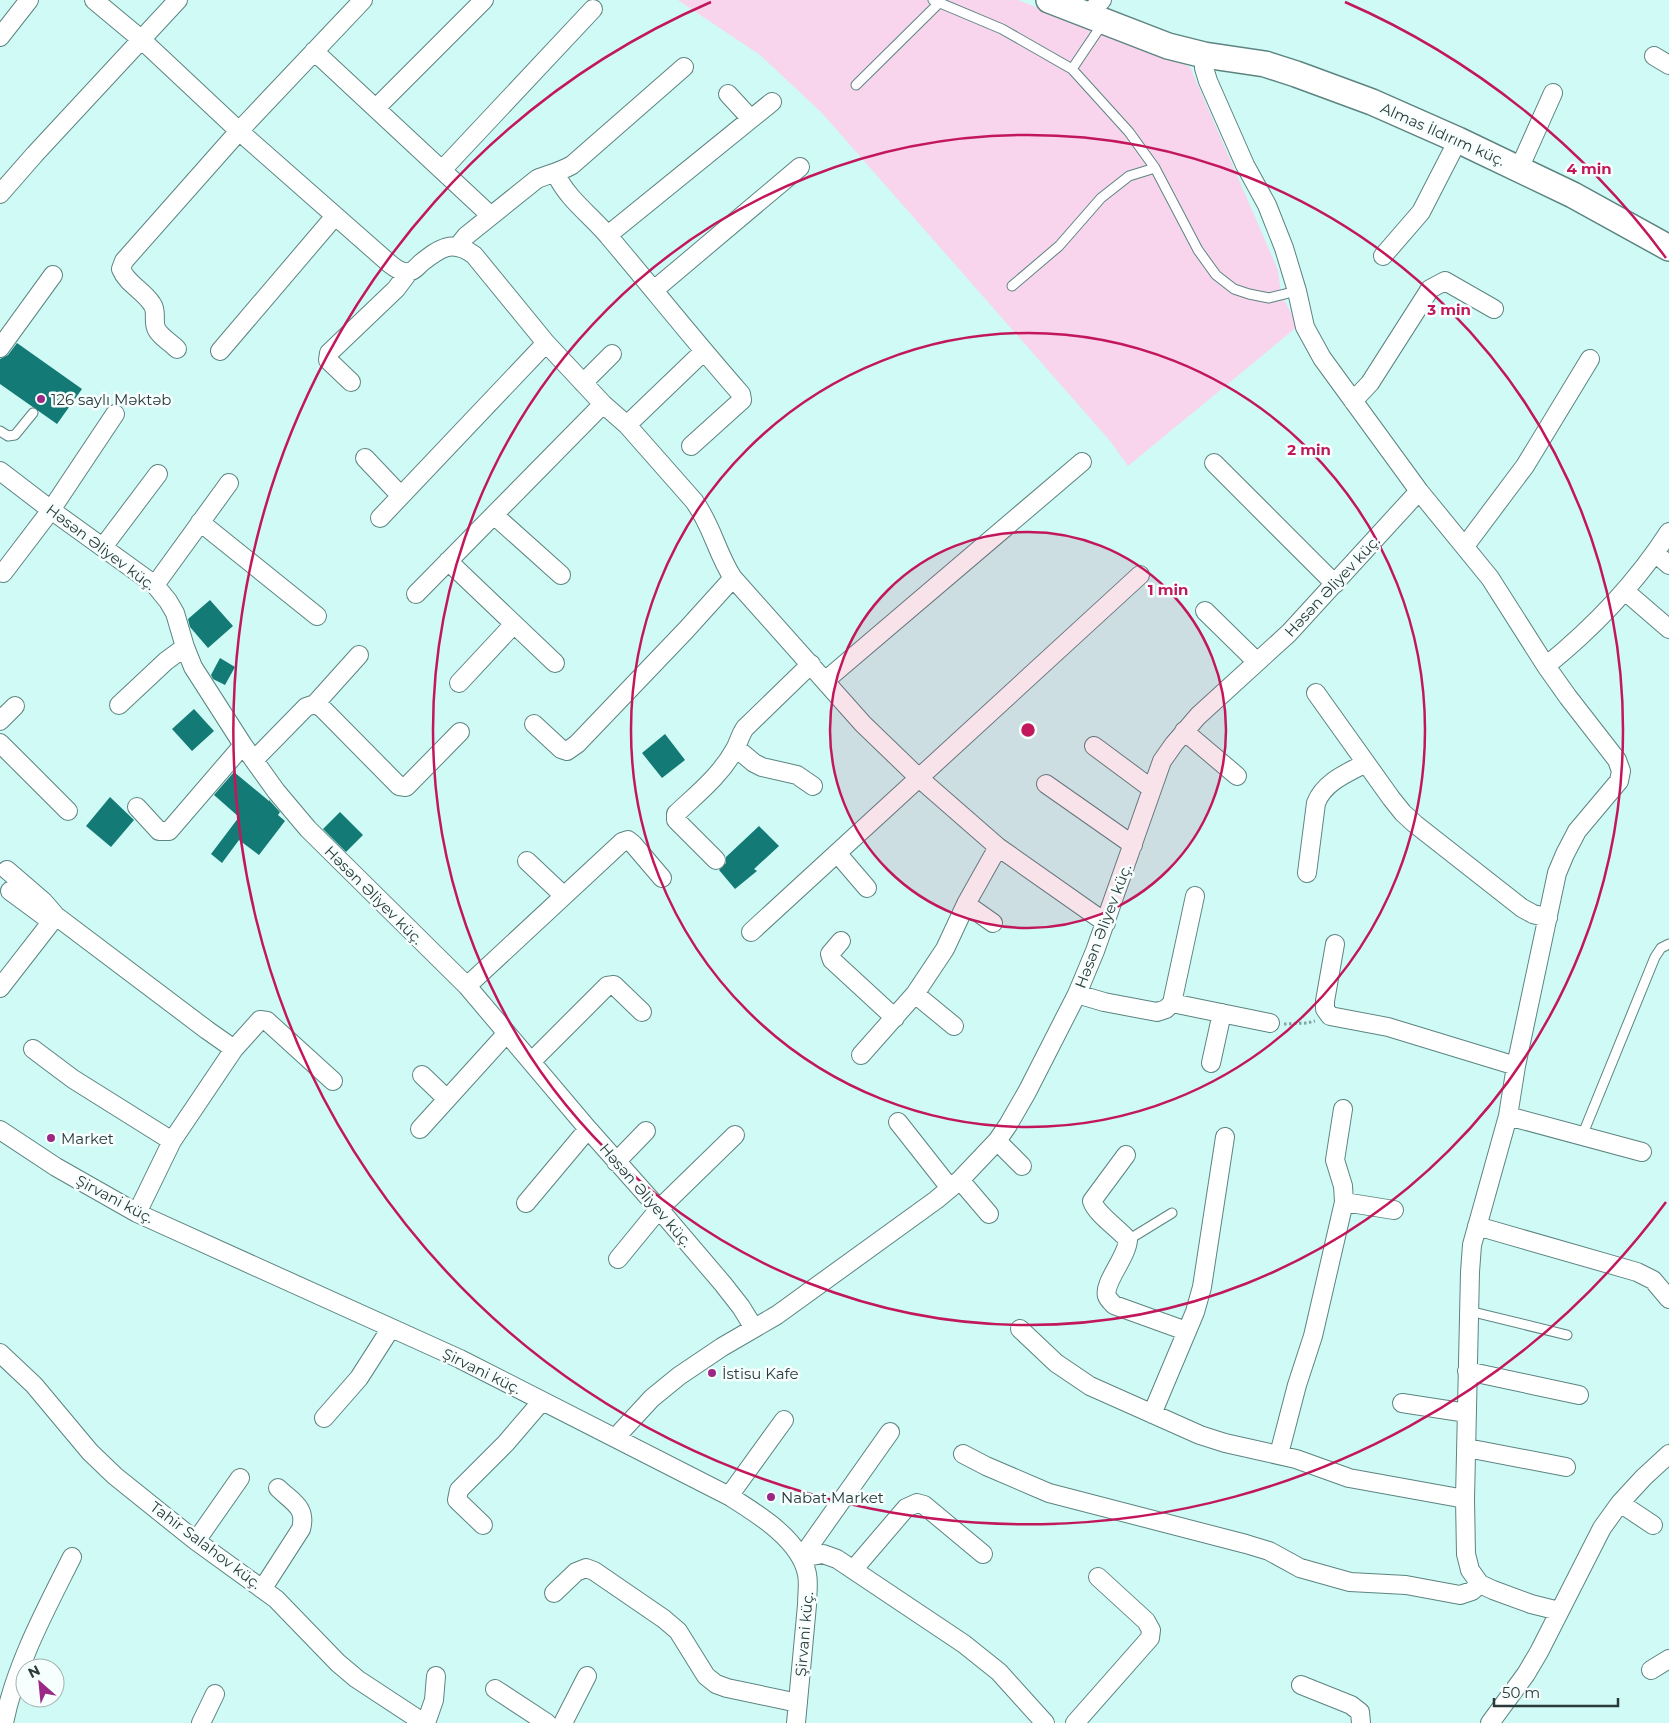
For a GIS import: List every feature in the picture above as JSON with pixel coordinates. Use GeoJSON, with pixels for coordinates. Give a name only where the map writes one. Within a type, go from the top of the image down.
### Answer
{"type":"FeatureCollection","features":[{"type":"Feature","properties":{"kind":"street"},"geometry":{"type":"LineString","coordinates":[[0,36],[29,0]]}},
{"type":"Feature","properties":{"kind":"street"},"geometry":{"type":"LineString","coordinates":[[94,0],[142,40],[239,130],[390,264],[400,271],[408,272]]}},
{"type":"Feature","properties":{"kind":"street"},"geometry":{"type":"LineString","coordinates":[[0,194],[178,0]]}},
{"type":"Feature","properties":{"kind":"street"},"geometry":{"type":"LineString","coordinates":[[177,348],[157,330],[154,323],[156,313],[152,304],[124,276],[121,269],[124,261],[239,130],[363,0]]}},
{"type":"Feature","properties":{"kind":"street"},"geometry":{"type":"LineString","coordinates":[[376,108],[484,0]]}},
{"type":"Feature","properties":{"kind":"street","name":"Almas İldırım küç."},"geometry":{"type":"LineString","coordinates":[[1049,0],[1098,12],[1168,46],[1204,55],[1265,64],[1372,102],[1458,140],[1573,195],[1669,248]]}},
{"type":"Feature","properties":{"kind":"street"},"geometry":{"type":"LineString","coordinates":[[442,170],[593,9]]}},
{"type":"Feature","properties":{"kind":"street"},"geometry":{"type":"LineString","coordinates":[[314,51],[490,215]]}},
{"type":"Feature","properties":{"kind":"street"},"geometry":{"type":"LineString","coordinates":[[1204,55],[1204,68],[1208,81],[1245,165],[1267,206],[1284,248],[1297,291],[1305,327],[1313,343],[1419,491],[1490,578],[1546,666],[1617,760],[1622,770],[1619,781],[1577,831],[1557,873],[1516,1066],[1508,1116],[1472,1245],[1467,1413],[1466,1554],[1470,1570],[1480,1584],[1531,1604],[1559,1611]]}},
{"type":"Feature","properties":{"kind":"street"},"geometry":{"type":"LineString","coordinates":[[458,246],[466,236],[490,215],[537,179],[546,175],[556,174],[572,165],[684,67]]}},
{"type":"Feature","properties":{"kind":"street"},"geometry":{"type":"LineString","coordinates":[[1519,169],[1554,93]]}},
{"type":"Feature","properties":{"kind":"street"},"geometry":{"type":"LineString","coordinates":[[728,94],[750,119]]}},
{"type":"Feature","properties":{"kind":"street"},"geometry":{"type":"LineString","coordinates":[[608,235],[772,102]]}},
{"type":"Feature","properties":{"kind":"street"},"geometry":{"type":"LineString","coordinates":[[1383,256],[1420,212],[1458,140]]}},
{"type":"Feature","properties":{"kind":"street"},"geometry":{"type":"LineString","coordinates":[[654,290],[800,166]]}},
{"type":"Feature","properties":{"kind":"street"},"geometry":{"type":"LineString","coordinates":[[556,174],[566,190],[608,235],[740,394],[742,400],[691,446]]}},
{"type":"Feature","properties":{"kind":"street"},"geometry":{"type":"LineString","coordinates":[[220,351],[335,216]]}},
{"type":"Feature","properties":{"kind":"street"},"geometry":{"type":"LineString","coordinates":[[351,382],[328,360],[329,353],[396,289],[408,272],[436,250],[458,246],[465,248],[474,255],[546,342],[603,404],[626,425],[702,512],[724,565],[733,578],[877,739],[998,847],[1106,923]]}},
{"type":"Feature","properties":{"kind":"street"},"geometry":{"type":"LineString","coordinates":[[0,348],[54,275]]}},
{"type":"Feature","properties":{"kind":"street"},"geometry":{"type":"LineString","coordinates":[[1353,401],[1370,383],[1430,289],[1445,281],[1494,309]]}},
{"type":"Feature","properties":{"kind":"street"},"geometry":{"type":"LineString","coordinates":[[380,518],[546,342]]}},
{"type":"Feature","properties":{"kind":"street"},"geometry":{"type":"LineString","coordinates":[[626,425],[704,352]]}},
{"type":"Feature","properties":{"kind":"street"},"geometry":{"type":"LineString","coordinates":[[583,383],[612,354]]}},
{"type":"Feature","properties":{"kind":"street"},"geometry":{"type":"LineString","coordinates":[[1464,546],[1526,466],[1590,358]]}},
{"type":"Feature","properties":{"kind":"street"},"geometry":{"type":"LineString","coordinates":[[416,594],[603,404]]}},
{"type":"Feature","properties":{"kind":"street"},"geometry":{"type":"LineString","coordinates":[[3,573],[51,510],[115,414]]}},
{"type":"Feature","properties":{"kind":"street"},"geometry":{"type":"LineString","coordinates":[[365,458],[401,496]]}},
{"type":"Feature","properties":{"kind":"street"},"geometry":{"type":"LineString","coordinates":[[826,680],[1082,462]]}},
{"type":"Feature","properties":{"kind":"street"},"geometry":{"type":"LineString","coordinates":[[1214,463],[1335,584]]}},
{"type":"Feature","properties":{"kind":"street","name":"Həsən Əliyev küç."},"geometry":{"type":"LineString","coordinates":[[0,471],[155,585],[175,613],[193,667],[243,745],[276,791],[308,829],[467,986],[616,1162],[659,1209],[741,1307],[754,1328]]}},
{"type":"Feature","properties":{"kind":"street"},"geometry":{"type":"LineString","coordinates":[[103,547],[158,474]]}},
{"type":"Feature","properties":{"kind":"street"},"geometry":{"type":"LineString","coordinates":[[155,585],[229,483]]}},
{"type":"Feature","properties":{"kind":"street","name":"Həsən Əliyev küç."},"geometry":{"type":"LineString","coordinates":[[616,1438],[652,1398],[679,1376],[777,1315],[955,1184],[997,1141],[1027,1092],[1077,994],[1106,923],[1162,761],[1184,731],[1289,633],[1419,491]]}},
{"type":"Feature","properties":{"kind":"street"},"geometry":{"type":"LineString","coordinates":[[494,515],[560,576]]}},
{"type":"Feature","properties":{"kind":"street"},"geometry":{"type":"LineString","coordinates":[[200,522],[318,616]]}},
{"type":"Feature","properties":{"kind":"street"},"geometry":{"type":"LineString","coordinates":[[1546,666],[1571,645],[1625,591],[1656,554],[1669,532]]}},
{"type":"Feature","properties":{"kind":"street"},"geometry":{"type":"LineString","coordinates":[[1656,554],[1669,565]]}},
{"type":"Feature","properties":{"kind":"street"},"geometry":{"type":"LineString","coordinates":[[448,561],[555,663]]}},
{"type":"Feature","properties":{"kind":"street"},"geometry":{"type":"LineString","coordinates":[[751,932],[1140,576]]}},
{"type":"Feature","properties":{"kind":"street"},"geometry":{"type":"LineString","coordinates":[[534,724],[561,749],[567,751],[577,744],[733,578]]}},
{"type":"Feature","properties":{"kind":"street"},"geometry":{"type":"LineString","coordinates":[[1625,591],[1669,629]]}},
{"type":"Feature","properties":{"kind":"street"},"geometry":{"type":"LineString","coordinates":[[1205,611],[1257,662]]}},
{"type":"Feature","properties":{"kind":"street"},"geometry":{"type":"LineString","coordinates":[[459,683],[514,624]]}},
{"type":"Feature","properties":{"kind":"street"},"geometry":{"type":"LineString","coordinates":[[119,705],[166,661],[185,647]]}},
{"type":"Feature","properties":{"kind":"street"},"geometry":{"type":"LineString","coordinates":[[254,760],[306,706],[315,704],[359,655]]}},
{"type":"Feature","properties":{"kind":"street"},"geometry":{"type":"LineString","coordinates":[[716,860],[676,820],[676,814],[713,779],[736,748],[739,737],[745,728],[810,664]]}},
{"type":"Feature","properties":{"kind":"street"},"geometry":{"type":"LineString","coordinates":[[1316,693],[1391,798],[1415,824],[1522,908],[1533,914],[1548,918]]}},
{"type":"Feature","properties":{"kind":"street"},"geometry":{"type":"LineString","coordinates":[[315,704],[322,708],[399,786],[406,787],[460,732]]}},
{"type":"Feature","properties":{"kind":"street"},"geometry":{"type":"LineString","coordinates":[[0,721],[15,706]]}},
{"type":"Feature","properties":{"kind":"street"},"geometry":{"type":"LineString","coordinates":[[1184,731],[1237,776]]}},
{"type":"Feature","properties":{"kind":"street"},"geometry":{"type":"LineString","coordinates":[[0,743],[68,811]]}},
{"type":"Feature","properties":{"kind":"street"},"geometry":{"type":"LineString","coordinates":[[137,807],[159,831],[169,831],[243,745]]}},
{"type":"Feature","properties":{"kind":"street"},"geometry":{"type":"LineString","coordinates":[[1094,746],[1152,789]]}},
{"type":"Feature","properties":{"kind":"street"},"geometry":{"type":"LineString","coordinates":[[736,748],[754,763],[762,767],[797,775],[812,786]]}},
{"type":"Feature","properties":{"kind":"street"},"geometry":{"type":"LineString","coordinates":[[1307,873],[1316,802],[1320,792],[1327,785],[1366,762]]}},
{"type":"Feature","properties":{"kind":"street"},"geometry":{"type":"LineString","coordinates":[[1046,784],[1133,845]]}},
{"type":"Feature","properties":{"kind":"street"},"geometry":{"type":"LineString","coordinates":[[467,986],[622,842],[628,840],[662,878]]}},
{"type":"Feature","properties":{"kind":"street"},"geometry":{"type":"LineString","coordinates":[[861,1055],[915,994],[945,950],[966,904],[998,847]]}},
{"type":"Feature","properties":{"kind":"street"},"geometry":{"type":"LineString","coordinates":[[837,853],[867,888]]}},
{"type":"Feature","properties":{"kind":"street"},"geometry":{"type":"LineString","coordinates":[[527,862],[563,895]]}},
{"type":"Feature","properties":{"kind":"street"},"geometry":{"type":"LineString","coordinates":[[7,870],[43,900],[54,919]]}},
{"type":"Feature","properties":{"kind":"street"},"geometry":{"type":"LineString","coordinates":[[10,891],[54,919],[234,1049]]}},
{"type":"Feature","properties":{"kind":"street"},"geometry":{"type":"LineString","coordinates":[[1077,994],[1104,1002],[1157,1012],[1166,1009],[1172,1002],[1195,896]]}},
{"type":"Feature","properties":{"kind":"street"},"geometry":{"type":"LineString","coordinates":[[966,904],[993,923]]}},
{"type":"Feature","properties":{"kind":"street"},"geometry":{"type":"LineString","coordinates":[[0,988],[54,919]]}},
{"type":"Feature","properties":{"kind":"street"},"geometry":{"type":"LineString","coordinates":[[841,941],[830,954],[832,960],[895,1018]]}},
{"type":"Feature","properties":{"kind":"street"},"geometry":{"type":"LineString","coordinates":[[1335,944],[1325,1001],[1325,1009],[1330,1016],[1388,1027],[1516,1066]]}},
{"type":"Feature","properties":{"kind":"street"},"geometry":{"type":"LineString","coordinates":[[532,1061],[607,986],[614,985],[642,1012]]}},
{"type":"Feature","properties":{"kind":"street"},"geometry":{"type":"LineString","coordinates":[[915,994],[954,1026]]}},
{"type":"Feature","properties":{"kind":"street"},"geometry":{"type":"LineString","coordinates":[[1172,1002],[1270,1023]]}},
{"type":"Feature","properties":{"kind":"street"},"geometry":{"type":"LineString","coordinates":[[1211,1063],[1222,1013]]}},
{"type":"Feature","properties":{"kind":"street"},"geometry":{"type":"LineString","coordinates":[[137,1213],[172,1142],[234,1049],[260,1020],[266,1021],[333,1081]]}},
{"type":"Feature","properties":{"kind":"street"},"geometry":{"type":"LineString","coordinates":[[420,1129],[507,1033]]}},
{"type":"Feature","properties":{"kind":"street"},"geometry":{"type":"LineString","coordinates":[[33,1049],[73,1079],[172,1142]]}},
{"type":"Feature","properties":{"kind":"street"},"geometry":{"type":"LineString","coordinates":[[422,1075],[447,1099]]}},
{"type":"Feature","properties":{"kind":"street"},"geometry":{"type":"LineString","coordinates":[[1278,1454],[1313,1336],[1344,1202],[1343,1186],[1335,1160],[1344,1109]]}},
{"type":"Feature","properties":{"kind":"street"},"geometry":{"type":"LineString","coordinates":[[1508,1116],[1642,1152]]}},
{"type":"Feature","properties":{"kind":"street"},"geometry":{"type":"LineString","coordinates":[[898,1122],[955,1184],[989,1214]]}},
{"type":"Feature","properties":{"kind":"street"},"geometry":{"type":"LineString","coordinates":[[526,1203],[588,1129]]}},
{"type":"Feature","properties":{"kind":"street","name":"Şirvani küç."},"geometry":{"type":"LineString","coordinates":[[0,1130],[56,1167],[137,1213],[460,1359],[729,1496],[763,1518],[790,1543],[801,1558],[807,1572],[808,1585],[796,1723]]}},
{"type":"Feature","properties":{"kind":"street"},"geometry":{"type":"LineString","coordinates":[[616,1162],[646,1131]]}},
{"type":"Feature","properties":{"kind":"street"},"geometry":{"type":"LineString","coordinates":[[618,1259],[659,1209],[735,1135]]}},
{"type":"Feature","properties":{"kind":"street"},"geometry":{"type":"LineString","coordinates":[[1152,1414],[1202,1288],[1225,1137]]}},
{"type":"Feature","properties":{"kind":"street"},"geometry":{"type":"LineString","coordinates":[[997,1141],[1022,1166]]}},
{"type":"Feature","properties":{"kind":"street"},"geometry":{"type":"LineString","coordinates":[[1126,1155],[1092,1201],[1094,1207],[1121,1231],[1128,1240],[1128,1249],[1106,1289],[1107,1297],[1114,1305],[1186,1331]]}},
{"type":"Feature","properties":{"kind":"street"},"geometry":{"type":"LineString","coordinates":[[1344,1202],[1394,1210]]}},
{"type":"Feature","properties":{"kind":"street"},"geometry":{"type":"LineString","coordinates":[[1477,1226],[1637,1272],[1653,1280],[1669,1299]]}},
{"type":"Feature","properties":{"kind":"street"},"geometry":{"type":"LineString","coordinates":[[324,1418],[359,1378],[391,1328]]}},
{"type":"Feature","properties":{"kind":"street"},"geometry":{"type":"LineString","coordinates":[[1020,1329],[1056,1362],[1090,1386],[1200,1435],[1225,1443],[1278,1454],[1350,1478],[1466,1499]]}},
{"type":"Feature","properties":{"kind":"street","name":"Tahir Salahov küç."},"geometry":{"type":"LineString","coordinates":[[2,1359],[39,1391],[90,1452],[127,1486],[196,1540],[276,1598],[338,1663],[357,1679],[425,1723]]}},
{"type":"Feature","properties":{"kind":"street"},"geometry":{"type":"LineString","coordinates":[[1468,1371],[1579,1395]]}},
{"type":"Feature","properties":{"kind":"street"},"geometry":{"type":"LineString","coordinates":[[483,1525],[457,1500],[459,1490],[506,1443],[542,1401]]}},
{"type":"Feature","properties":{"kind":"street"},"geometry":{"type":"LineString","coordinates":[[1402,1403],[1467,1413]]}},
{"type":"Feature","properties":{"kind":"street"},"geometry":{"type":"LineString","coordinates":[[729,1496],[784,1420]]}},
{"type":"Feature","properties":{"kind":"street"},"geometry":{"type":"LineString","coordinates":[[801,1558],[890,1432]]}},
{"type":"Feature","properties":{"kind":"street"},"geometry":{"type":"LineString","coordinates":[[1467,1448],[1566,1467]]}},
{"type":"Feature","properties":{"kind":"street"},"geometry":{"type":"LineString","coordinates":[[963,1454],[986,1466],[1050,1493],[1246,1544],[1269,1551],[1300,1568],[1332,1578],[1350,1582],[1419,1587],[1460,1594],[1472,1591],[1480,1584]]}},
{"type":"Feature","properties":{"kind":"street"},"geometry":{"type":"LineString","coordinates":[[1490,1723],[1526,1674],[1539,1652],[1602,1528],[1620,1503],[1669,1454]]}},
{"type":"Feature","properties":{"kind":"street"},"geometry":{"type":"LineString","coordinates":[[196,1540],[240,1478]]}},
{"type":"Feature","properties":{"kind":"street"},"geometry":{"type":"LineString","coordinates":[[263,1588],[301,1529],[304,1518],[301,1510],[278,1488]]}},
{"type":"Feature","properties":{"kind":"street"},"geometry":{"type":"LineString","coordinates":[[853,1570],[906,1508],[916,1503],[924,1505],[983,1554]]}},
{"type":"Feature","properties":{"kind":"street"},"geometry":{"type":"LineString","coordinates":[[1620,1503],[1654,1525]]}},
{"type":"Feature","properties":{"kind":"street"},"geometry":{"type":"LineString","coordinates":[[801,1558],[829,1555],[964,1644],[992,1666],[1023,1696],[1045,1723]]}},
{"type":"Feature","properties":{"kind":"street"},"geometry":{"type":"LineString","coordinates":[[4,1723],[8,1706],[35,1633],[72,1557]]}},
{"type":"Feature","properties":{"kind":"street"},"geometry":{"type":"LineString","coordinates":[[554,1593],[576,1572],[586,1568],[594,1571],[664,1619],[678,1631],[706,1676],[716,1684],[798,1703]]}},
{"type":"Feature","properties":{"kind":"street"},"geometry":{"type":"LineString","coordinates":[[1075,1723],[1150,1638],[1150,1630],[1146,1621],[1098,1576]]}},
{"type":"Feature","properties":{"kind":"street"},"geometry":{"type":"LineString","coordinates":[[1651,1670],[1669,1659]]}},
{"type":"Feature","properties":{"kind":"street"},"geometry":{"type":"LineString","coordinates":[[425,1723],[434,1700],[436,1676]]}},
{"type":"Feature","properties":{"kind":"street"},"geometry":{"type":"LineString","coordinates":[[562,1723],[587,1676]]}},
{"type":"Feature","properties":{"kind":"street"},"geometry":{"type":"LineString","coordinates":[[1301,1685],[1351,1705],[1360,1712],[1361,1723]]}},
{"type":"Feature","properties":{"kind":"street"},"geometry":{"type":"LineString","coordinates":[[494,1689],[547,1723]]}},
{"type":"Feature","properties":{"kind":"street"},"geometry":{"type":"LineString","coordinates":[[201,1723],[215,1694]]}},
{"type":"Feature","properties":{"kind":"lane"},"geometry":{"type":"LineString","coordinates":[[856,85],[936,1],[1002,29],[1072,69],[1129,132],[1155,168],[1198,250],[1216,275],[1234,289],[1269,298],[1297,291]]}},
{"type":"Feature","properties":{"kind":"lane"},"geometry":{"type":"LineString","coordinates":[[1072,69],[1098,12]]}},
{"type":"Feature","properties":{"kind":"lane"},"geometry":{"type":"LineString","coordinates":[[1012,286],[1060,246],[1101,198],[1130,176],[1155,168]]}},
{"type":"Feature","properties":{"kind":"lane"},"geometry":{"type":"LineString","coordinates":[[0,430],[8,436],[15,434],[33,413]]}},
{"type":"Feature","properties":{"kind":"lane"},"geometry":{"type":"LineString","coordinates":[[1582,1136],[1655,957],[1661,948],[1669,944]]}},
{"type":"Feature","properties":{"kind":"lane"},"geometry":{"type":"LineString","coordinates":[[1128,1240],[1172,1213]]}},
{"type":"Feature","properties":{"kind":"lane"},"geometry":{"type":"LineString","coordinates":[[1469,1311],[1567,1335]]}},
{"type":"Feature","properties":{"kind":"path"},"geometry":{"type":"LineString","coordinates":[[1270,1023],[1308,1023],[1330,1016]]}},
{"type":"Feature","properties":{"kind":"shaded area"},"geometry":{"type":"Polygon","coordinates":[[[678,0],[1018,0],[1190,67],[1278,270],[1281,294],[1298,326],[1128,466],[1111,442],[822,113],[760,55],[678,0]]]}},
{"type":"Feature","properties":{"kind":"building"},"geometry":{"type":"Polygon","coordinates":[[[17,343],[82,389],[57,424],[0,384],[0,359],[8,355],[17,343]]]}},
{"type":"Feature","properties":{"kind":"building"},"geometry":{"type":"Polygon","coordinates":[[[210,600],[233,626],[208,648],[190,627],[188,619],[210,600]]]}},
{"type":"Feature","properties":{"kind":"building"},"geometry":{"type":"Polygon","coordinates":[[[220,658],[235,667],[225,685],[213,679],[211,675],[220,658]]]}},
{"type":"Feature","properties":{"kind":"building"},"geometry":{"type":"Polygon","coordinates":[[[194,709],[214,731],[192,751],[172,729],[194,709]]]}},
{"type":"Feature","properties":{"kind":"building"},"geometry":{"type":"Polygon","coordinates":[[[665,734],[685,760],[662,778],[642,753],[665,734]]]}},
{"type":"Feature","properties":{"kind":"building"},"geometry":{"type":"Polygon","coordinates":[[[234,772],[269,800],[280,812],[278,815],[285,821],[259,855],[239,840],[222,863],[211,854],[239,817],[214,795],[234,772]]]}},
{"type":"Feature","properties":{"kind":"building"},"geometry":{"type":"Polygon","coordinates":[[[110,797],[134,820],[111,847],[86,826],[110,797]]]}},
{"type":"Feature","properties":{"kind":"building"},"geometry":{"type":"Polygon","coordinates":[[[340,812],[363,835],[346,852],[323,829],[340,812]]]}},
{"type":"Feature","properties":{"kind":"building"},"geometry":{"type":"Polygon","coordinates":[[[759,826],[779,846],[754,869],[757,871],[735,889],[719,870],[726,863],[726,857],[759,826]]]}},
{"type":"Feature","properties":{"kind":"place","name":"126 saylı Məktəb"},"geometry":{"type":"Point","coordinates":[41,399]}},
{"type":"Feature","properties":{"kind":"place","name":"Market"},"geometry":{"type":"Point","coordinates":[51,1138]}},
{"type":"Feature","properties":{"kind":"place","name":"İstisu Kafe"},"geometry":{"type":"Point","coordinates":[712,1373]}},
{"type":"Feature","properties":{"kind":"place","name":"Nabat Market"},"geometry":{"type":"Point","coordinates":[771,1497]}}]}
